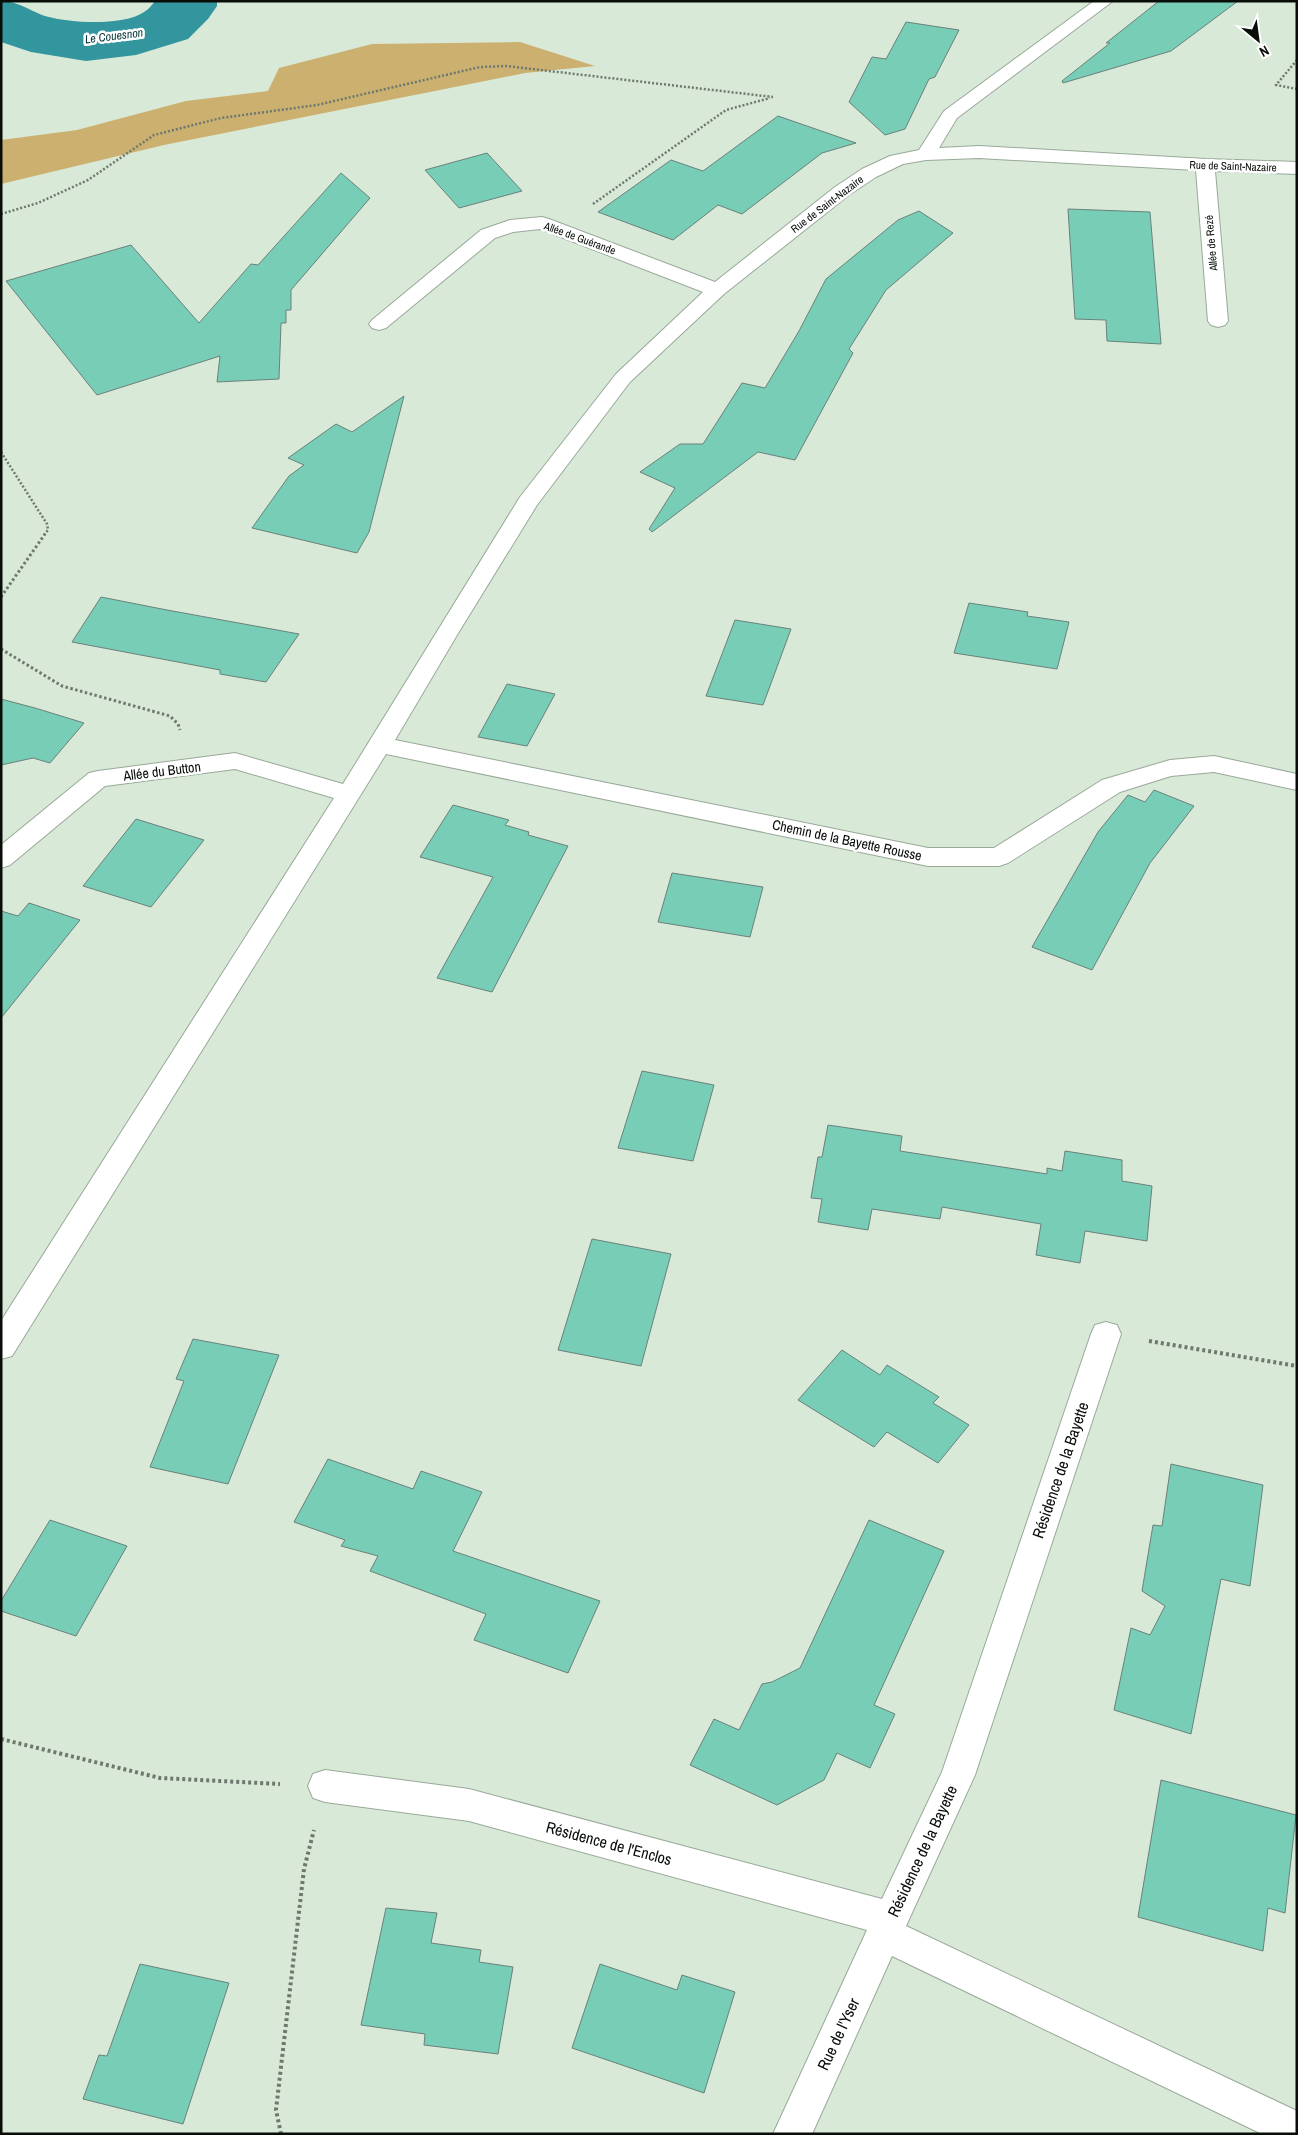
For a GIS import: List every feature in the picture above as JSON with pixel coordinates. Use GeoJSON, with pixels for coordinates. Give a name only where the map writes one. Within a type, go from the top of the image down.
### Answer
{"type":"FeatureCollection","features":[{"type":"Feature","properties":{"kind":"street"},"geometry":{"type":"LineString","coordinates":[[926,154],[950,115],[1106,1]]}},
{"type":"Feature","properties":{"kind":"street","name":"Rue de Saint-Nazaire"},"geometry":{"type":"LineString","coordinates":[[1,1347],[380,745],[445,634],[528,502],[623,378],[717,290],[842,191],[869,173],[897,160],[926,154],[979,152],[1206,165],[1297,168]]}},
{"type":"Feature","properties":{"kind":"street","name":"Allée de Rezé"},"geometry":{"type":"LineString","coordinates":[[1206,165],[1205,179],[1218,321]]}},
{"type":"Feature","properties":{"kind":"street","name":"Allée de Guérande"},"geometry":{"type":"LineString","coordinates":[[379,324],[488,234],[510,226],[542,223],[717,290]]}},
{"type":"Feature","properties":{"kind":"street","name":"Chemin de la Bayette Rousse"},"geometry":{"type":"LineString","coordinates":[[380,745],[928,857],[999,857],[1111,786],[1170,768],[1214,764],[1297,782]]}},
{"type":"Feature","properties":{"kind":"street","name":"Allée du Button"},"geometry":{"type":"LineString","coordinates":[[7,847],[98,779],[235,761],[348,794]]}},
{"type":"Feature","properties":{"kind":"street","name":"Résidence de la Bayette"},"geometry":{"type":"LineString","coordinates":[[1106,1334],[958,1775],[887,1926],[1297,2131]]}},
{"type":"Feature","properties":{"kind":"street","name":"Résidence de l'Enclos"},"geometry":{"type":"LineString","coordinates":[[325,1786],[469,1805],[887,1926]]}},
{"type":"Feature","properties":{"kind":"street","name":"Rue de l'Yser"},"geometry":{"type":"LineString","coordinates":[[792,2134],[887,1926]]}},
{"type":"Feature","properties":{"kind":"path"},"geometry":{"type":"LineString","coordinates":[[1297,60],[1276,85],[1297,89]]}},
{"type":"Feature","properties":{"kind":"path"},"geometry":{"type":"LineString","coordinates":[[1,214],[38,203],[88,180],[154,135],[221,118],[317,105],[480,68],[506,66],[773,97],[726,110],[558,229]]}},
{"type":"Feature","properties":{"kind":"path"},"geometry":{"type":"LineString","coordinates":[[1,452],[47,524],[48,530],[1,597]]}},
{"type":"Feature","properties":{"kind":"path"},"geometry":{"type":"LineString","coordinates":[[1,649],[62,686],[170,716],[178,724],[182,738],[184,768]]}},
{"type":"Feature","properties":{"kind":"path"},"geometry":{"type":"LineString","coordinates":[[1106,1334],[1297,1366]]}},
{"type":"Feature","properties":{"kind":"path"},"geometry":{"type":"LineString","coordinates":[[1,1739],[160,1778],[325,1786],[304,1869],[276,2110],[281,2134]]}},
{"type":"Feature","properties":{"kind":"shaded area"},"geometry":{"type":"Polygon","coordinates":[[[520,42],[595,66],[525,73],[164,145],[1,184],[1,140],[77,130],[186,101],[268,91],[279,68],[372,44],[520,42]]]}},
{"type":"Feature","properties":{"kind":"building"},"geometry":{"type":"Polygon","coordinates":[[[1159,1],[1238,1],[1171,51],[1063,83],[1062,81],[1110,43],[1106,43],[1159,1]]]}},
{"type":"Feature","properties":{"kind":"building"},"geometry":{"type":"Polygon","coordinates":[[[906,22],[959,30],[935,77],[929,79],[905,129],[885,135],[849,102],[872,57],[886,59],[906,22]]]}},
{"type":"Feature","properties":{"kind":"building"},"geometry":{"type":"Polygon","coordinates":[[[778,116],[856,143],[822,153],[742,214],[718,205],[673,240],[598,212],[671,160],[703,171],[778,116]]]}},
{"type":"Feature","properties":{"kind":"building"},"geometry":{"type":"Polygon","coordinates":[[[487,153],[522,191],[459,208],[425,170],[487,153]]]}},
{"type":"Feature","properties":{"kind":"building"},"geometry":{"type":"Polygon","coordinates":[[[341,173],[370,198],[291,290],[291,310],[286,310],[286,323],[281,323],[279,379],[217,382],[220,356],[97,395],[6,281],[131,245],[199,323],[251,264],[258,265],[341,173]]]}},
{"type":"Feature","properties":{"kind":"building"},"geometry":{"type":"Polygon","coordinates":[[[1068,209],[1150,212],[1161,344],[1107,341],[1106,320],[1075,319],[1068,209]]]}},
{"type":"Feature","properties":{"kind":"building"},"geometry":{"type":"Polygon","coordinates":[[[919,211],[953,233],[886,290],[849,349],[853,353],[795,460],[758,452],[652,532],[649,529],[675,488],[640,472],[680,444],[703,444],[742,383],[765,388],[799,331],[826,279],[898,220],[919,211]]]}},
{"type":"Feature","properties":{"kind":"building"},"geometry":{"type":"Polygon","coordinates":[[[404,396],[369,532],[357,553],[252,528],[289,476],[304,465],[288,458],[336,424],[352,432],[404,396]]]}},
{"type":"Feature","properties":{"kind":"building"},"geometry":{"type":"Polygon","coordinates":[[[101,597],[299,634],[266,682],[220,674],[220,670],[72,642],[101,597]]]}},
{"type":"Feature","properties":{"kind":"building"},"geometry":{"type":"Polygon","coordinates":[[[969,603],[1028,612],[1027,616],[1069,622],[1057,669],[954,653],[969,603]]]}},
{"type":"Feature","properties":{"kind":"building"},"geometry":{"type":"Polygon","coordinates":[[[735,620],[791,629],[763,705],[706,696],[735,620]]]}},
{"type":"Feature","properties":{"kind":"building"},"geometry":{"type":"Polygon","coordinates":[[[507,684],[555,694],[527,746],[478,737],[507,684]]]}},
{"type":"Feature","properties":{"kind":"building"},"geometry":{"type":"Polygon","coordinates":[[[1,699],[84,723],[50,763],[33,758],[1,765],[1,699]]]}},
{"type":"Feature","properties":{"kind":"building"},"geometry":{"type":"Polygon","coordinates":[[[1154,790],[1194,806],[1150,863],[1092,970],[1032,947],[1098,832],[1128,795],[1145,802],[1154,790]]]}},
{"type":"Feature","properties":{"kind":"building"},"geometry":{"type":"Polygon","coordinates":[[[453,805],[509,820],[505,825],[529,832],[528,835],[568,846],[492,992],[437,978],[493,877],[420,857],[453,805]]]}},
{"type":"Feature","properties":{"kind":"building"},"geometry":{"type":"Polygon","coordinates":[[[136,819],[204,840],[151,907],[83,886],[136,819]]]}},
{"type":"Feature","properties":{"kind":"building"},"geometry":{"type":"Polygon","coordinates":[[[672,873],[763,887],[750,937],[658,922],[672,873]]]}},
{"type":"Feature","properties":{"kind":"building"},"geometry":{"type":"Polygon","coordinates":[[[29,903],[80,920],[1,1018],[1,911],[18,916],[29,903]]]}},
{"type":"Feature","properties":{"kind":"building"},"geometry":{"type":"Polygon","coordinates":[[[642,1071],[714,1085],[693,1161],[618,1148],[642,1071]]]}},
{"type":"Feature","properties":{"kind":"building"},"geometry":{"type":"Polygon","coordinates":[[[828,1125],[902,1136],[900,1151],[1047,1174],[1047,1168],[1062,1171],[1065,1151],[1122,1160],[1122,1181],[1152,1186],[1147,1241],[1085,1231],[1080,1263],[1036,1255],[1041,1224],[942,1207],[940,1219],[872,1209],[868,1230],[818,1222],[822,1199],[811,1198],[818,1157],[822,1157],[828,1125]]]}},
{"type":"Feature","properties":{"kind":"building"},"geometry":{"type":"Polygon","coordinates":[[[592,1239],[671,1254],[641,1366],[558,1350],[592,1239]]]}},
{"type":"Feature","properties":{"kind":"building"},"geometry":{"type":"Polygon","coordinates":[[[193,1339],[279,1355],[228,1484],[150,1467],[184,1381],[176,1379],[193,1339]]]}},
{"type":"Feature","properties":{"kind":"building"},"geometry":{"type":"Polygon","coordinates":[[[842,1350],[880,1375],[887,1365],[939,1397],[933,1403],[969,1425],[938,1463],[887,1432],[874,1447],[798,1400],[842,1350]]]}},
{"type":"Feature","properties":{"kind":"building"},"geometry":{"type":"Polygon","coordinates":[[[328,1459],[413,1489],[421,1471],[482,1492],[453,1551],[600,1601],[568,1673],[474,1640],[486,1614],[370,1571],[378,1556],[341,1546],[345,1540],[294,1522],[328,1459]]]}},
{"type":"Feature","properties":{"kind":"building"},"geometry":{"type":"Polygon","coordinates":[[[1171,1464],[1263,1485],[1250,1586],[1221,1579],[1191,1734],[1114,1710],[1131,1628],[1150,1635],[1165,1606],[1142,1591],[1153,1525],[1162,1526],[1171,1464]]]}},
{"type":"Feature","properties":{"kind":"building"},"geometry":{"type":"Polygon","coordinates":[[[50,1520],[127,1546],[76,1636],[1,1611],[1,1601],[50,1520]]]}},
{"type":"Feature","properties":{"kind":"building"},"geometry":{"type":"Polygon","coordinates":[[[869,1520],[944,1551],[874,1705],[895,1714],[870,1768],[837,1753],[824,1780],[777,1805],[690,1765],[714,1719],[739,1730],[762,1684],[772,1682],[800,1668],[869,1520]]]}},
{"type":"Feature","properties":{"kind":"building"},"geometry":{"type":"Polygon","coordinates":[[[1161,1780],[1296,1815],[1285,1913],[1268,1908],[1263,1951],[1138,1917],[1161,1780]]]}},
{"type":"Feature","properties":{"kind":"building"},"geometry":{"type":"Polygon","coordinates":[[[386,1908],[437,1913],[431,1943],[481,1950],[479,1962],[513,1967],[498,2054],[424,2045],[425,2034],[361,2025],[386,1908]]]}},
{"type":"Feature","properties":{"kind":"building"},"geometry":{"type":"Polygon","coordinates":[[[140,1964],[229,1983],[183,2124],[83,2099],[99,2055],[107,2056],[140,1964]]]}},
{"type":"Feature","properties":{"kind":"building"},"geometry":{"type":"Polygon","coordinates":[[[600,1964],[677,1990],[682,1975],[735,1992],[704,2093],[572,2048],[600,1964]]]}},
{"type":"Feature","properties":{"kind":"waterway","name":"Le Couesnon"},"geometry":{"type":"LineString","coordinates":[[1,18],[31,33],[86,42],[136,36],[166,26],[186,6],[186,1]]}}]}
